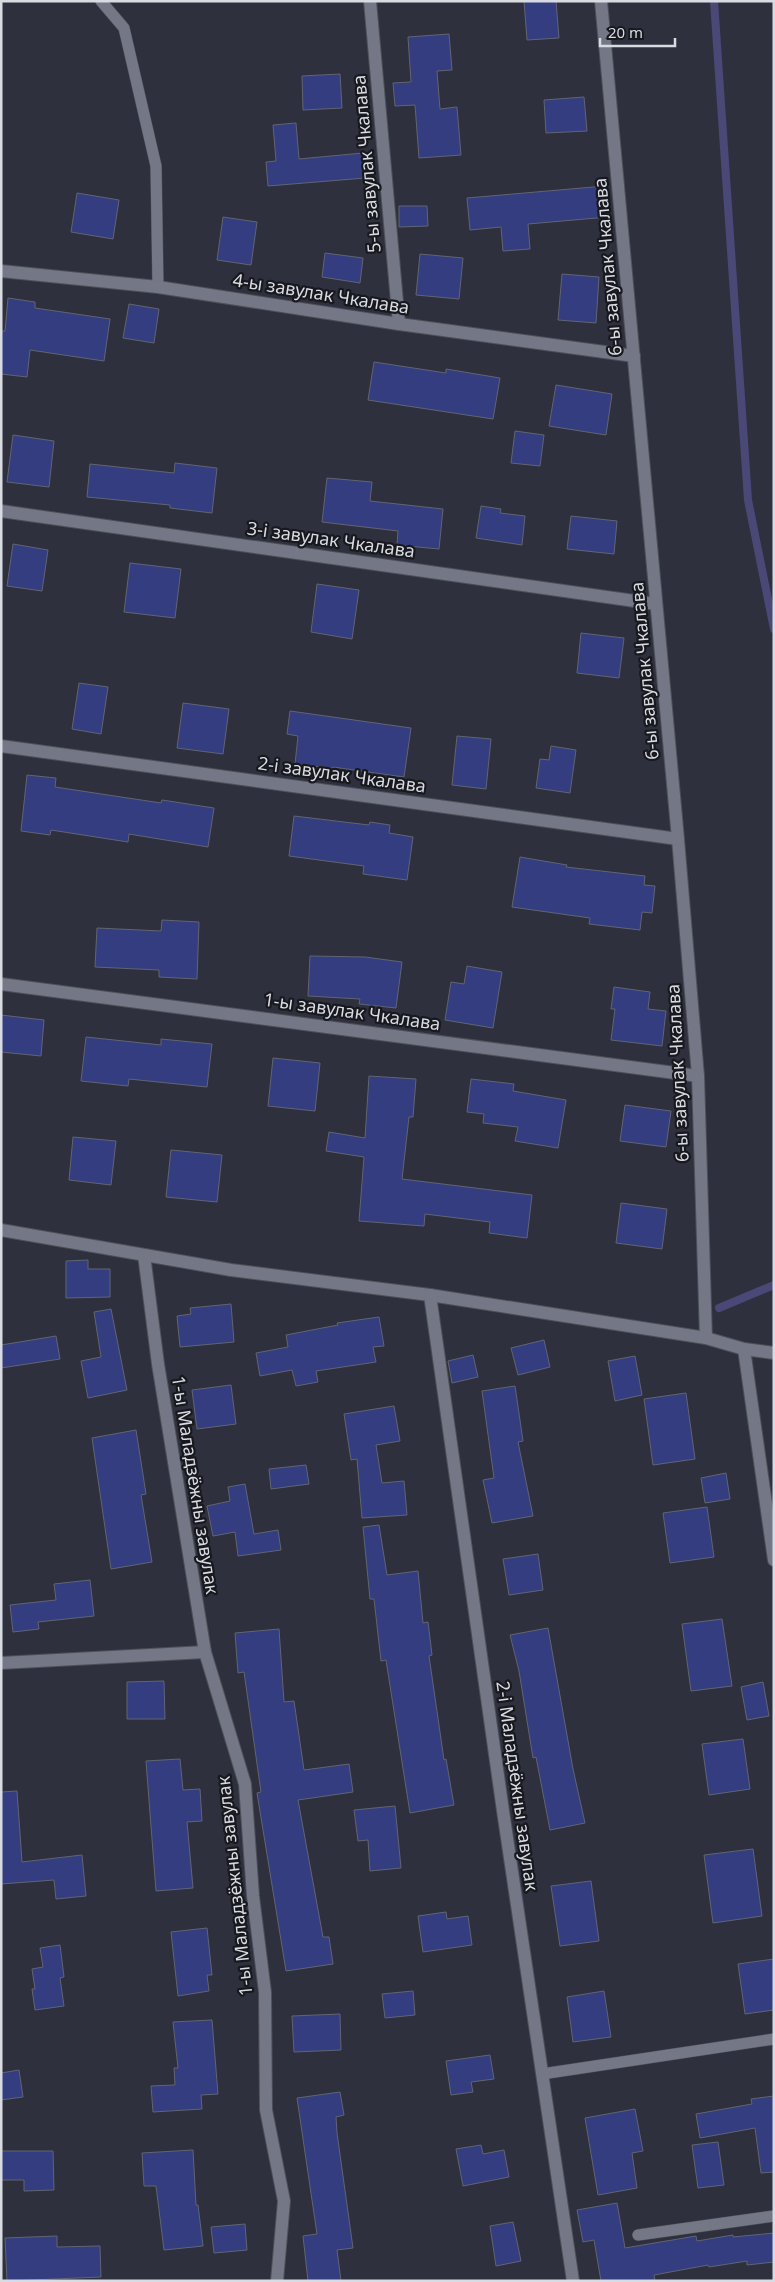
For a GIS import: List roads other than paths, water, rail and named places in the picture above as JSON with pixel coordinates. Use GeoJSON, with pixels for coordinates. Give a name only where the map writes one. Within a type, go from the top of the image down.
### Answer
{"type":"FeatureCollection","features":[{"type":"Feature","properties":{"kind":"street","name":"5-ы завулак Чкалава"},"geometry":{"type":"LineString","coordinates":[[370,1],[400,324]]}},
{"type":"Feature","properties":{"kind":"street","name":"6-ы завулак Чкалава"},"geometry":{"type":"LineString","coordinates":[[601,1],[698,1076],[706,1338]]}},
{"type":"Feature","properties":{"kind":"street","name":"4-ы завулак Чкалава"},"geometry":{"type":"LineString","coordinates":[[1,271],[158,287],[400,324],[634,356]]}},
{"type":"Feature","properties":{"kind":"street","name":"3-і завулак Чкалава"},"geometry":{"type":"LineString","coordinates":[[1,511],[656,604]]}},
{"type":"Feature","properties":{"kind":"street","name":"2-і завулак Чкалава"},"geometry":{"type":"LineString","coordinates":[[1,746],[678,839]]}},
{"type":"Feature","properties":{"kind":"street","name":"1-ы завулак Чкалава"},"geometry":{"type":"LineString","coordinates":[[1,984],[698,1076]]}},
{"type":"Feature","properties":{"kind":"street"},"geometry":{"type":"LineString","coordinates":[[1,1230],[231,1270],[430,1296],[706,1338],[744,1349],[774,1353]]}},
{"type":"Feature","properties":{"kind":"street","name":"1-ы Маладзёжны завулак"},"geometry":{"type":"LineString","coordinates":[[144,1255],[158,1364],[205,1652],[245,1784],[253,1896],[265,1992],[266,2110],[284,2201],[277,2281]]}},
{"type":"Feature","properties":{"kind":"street","name":"2-і Маладзёжны завулак"},"geometry":{"type":"LineString","coordinates":[[430,1296],[573,2281]]}},
{"type":"Feature","properties":{"kind":"street"},"geometry":{"type":"LineString","coordinates":[[744,1349],[774,1560]]}},
{"type":"Feature","properties":{"kind":"street"},"geometry":{"type":"LineString","coordinates":[[1,1663],[205,1652]]}},
{"type":"Feature","properties":{"kind":"lane"},"geometry":{"type":"LineString","coordinates":[[101,1],[124,28],[156,166],[158,287]]}},
{"type":"Feature","properties":{"kind":"lane"},"geometry":{"type":"LineString","coordinates":[[542,2074],[774,2039]]}},
{"type":"Feature","properties":{"kind":"lane"},"geometry":{"type":"LineString","coordinates":[[638,2235],[774,2216]]}},
{"type":"Feature","properties":{"kind":"waterway"},"geometry":{"type":"LineString","coordinates":[[714,1],[748,500],[774,629]]}},
{"type":"Feature","properties":{"kind":"waterway"},"geometry":{"type":"LineString","coordinates":[[719,1308],[774,1285]]}}]}
